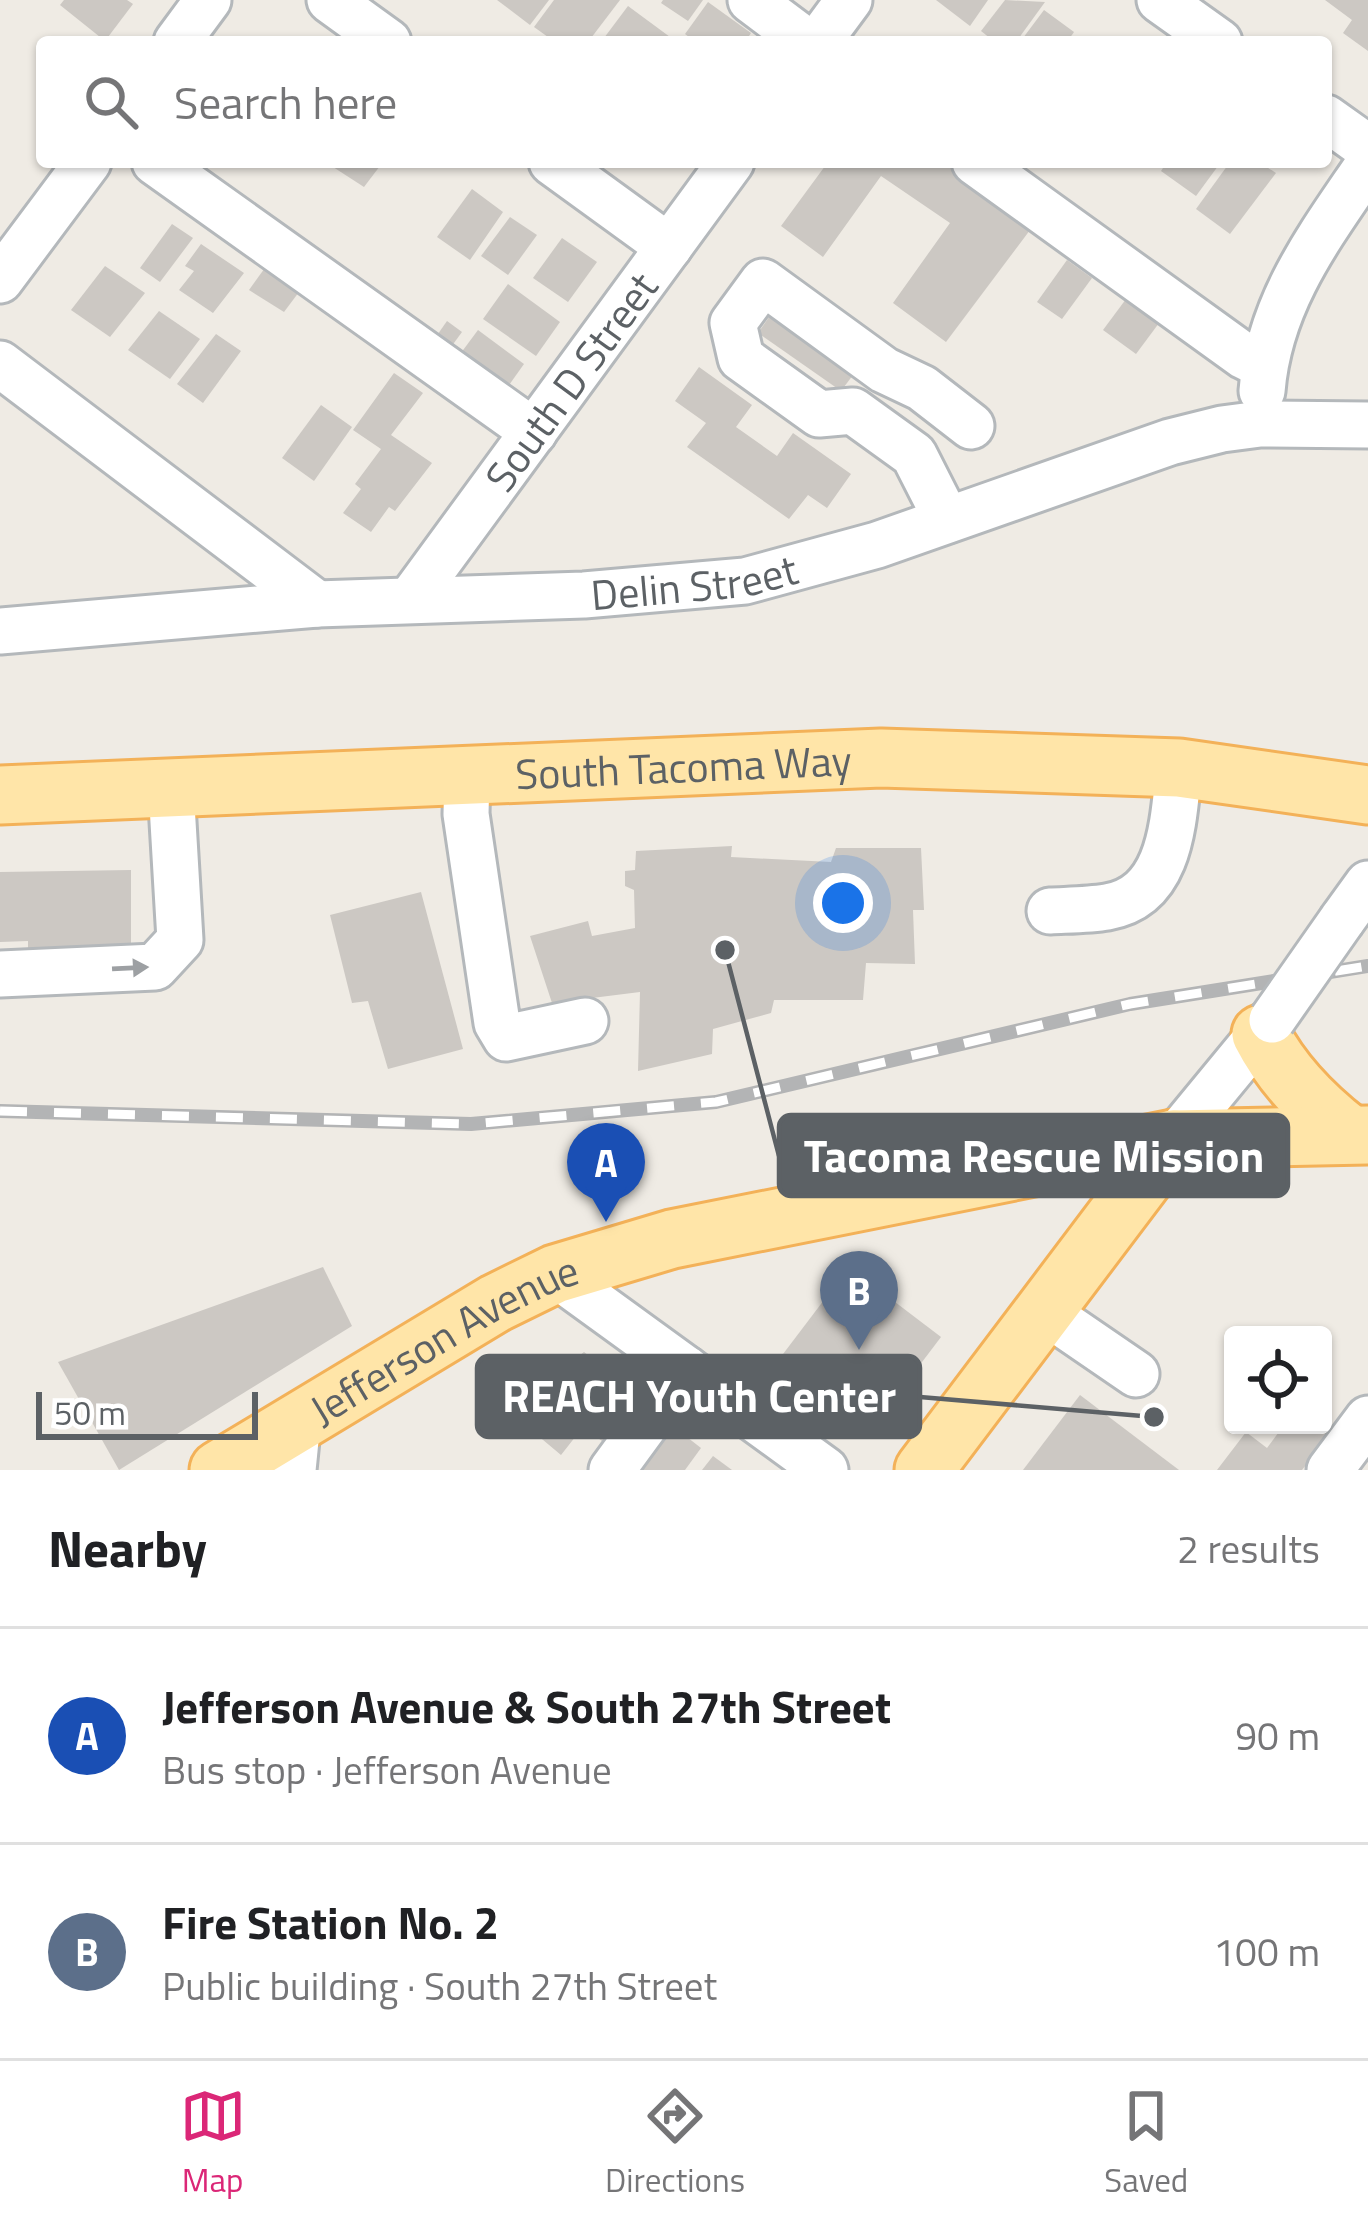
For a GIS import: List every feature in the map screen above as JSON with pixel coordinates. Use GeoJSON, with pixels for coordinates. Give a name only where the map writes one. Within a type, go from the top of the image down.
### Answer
{"type":"FeatureCollection","features":[{"type":"Feature","properties":{"kind":"main road","name":"South Tacoma Way"},"geometry":{"type":"LineString","coordinates":[[0,795],[881,758],[1178,768],[1368,795]]}},
{"type":"Feature","properties":{"kind":"main road"},"geometry":{"type":"LineString","coordinates":[[1266,1027],[1273,1058],[1294,1083],[1358,1134]]}},
{"type":"Feature","properties":{"kind":"main road","name":"Jefferson Avenue"},"geometry":{"type":"LineString","coordinates":[[219,1470],[296,1445],[496,1303],[555,1274],[672,1239],[1174,1139],[1358,1134]]}},
{"type":"Feature","properties":{"kind":"main road"},"geometry":{"type":"LineString","coordinates":[[924,1470],[1174,1139]]}},
{"type":"Feature","properties":{"kind":"street"},"geometry":{"type":"LineString","coordinates":[[181,36],[208,0]]}},
{"type":"Feature","properties":{"kind":"street"},"geometry":{"type":"LineString","coordinates":[[330,0],[380,36]]}},
{"type":"Feature","properties":{"kind":"street"},"geometry":{"type":"LineString","coordinates":[[751,0],[799,36]]}},
{"type":"Feature","properties":{"kind":"street"},"geometry":{"type":"LineString","coordinates":[[822,36],[849,0]]}},
{"type":"Feature","properties":{"kind":"street"},"geometry":{"type":"LineString","coordinates":[[1160,0],[1211,36]]}},
{"type":"Feature","properties":{"kind":"street"},"geometry":{"type":"LineString","coordinates":[[1332,122],[1368,148]]}},
{"type":"Feature","properties":{"kind":"street"},"geometry":{"type":"LineString","coordinates":[[1260,424],[1264,366],[1283,298],[1368,165]]}},
{"type":"Feature","properties":{"kind":"street"},"geometry":{"type":"LineString","coordinates":[[0,280],[84,168]]}},
{"type":"Feature","properties":{"kind":"street"},"geometry":{"type":"LineString","coordinates":[[163,168],[534,432]]}},
{"type":"Feature","properties":{"kind":"street"},"geometry":{"type":"LineString","coordinates":[[561,168],[669,247]]}},
{"type":"Feature","properties":{"kind":"street","name":"South D Street"},"geometry":{"type":"LineString","coordinates":[[411,599],[727,168]]}},
{"type":"Feature","properties":{"kind":"street"},"geometry":{"type":"LineString","coordinates":[[983,168],[1264,366]]}},
{"type":"Feature","properties":{"kind":"street"},"geometry":{"type":"LineString","coordinates":[[947,520],[914,455],[853,411],[819,414],[741,358],[733,323],[763,282],[971,426]]}},
{"type":"Feature","properties":{"kind":"street"},"geometry":{"type":"LineString","coordinates":[[0,364],[317,604]]}},
{"type":"Feature","properties":{"kind":"street"},"geometry":{"type":"LineString","coordinates":[[853,411],[884,370]]}},
{"type":"Feature","properties":{"kind":"street","name":"Delin Street"},"geometry":{"type":"LineString","coordinates":[[0,631],[317,604],[584,595],[745,581],[877,545],[1170,442],[1260,424],[1368,425]]}},
{"type":"Feature","properties":{"kind":"street"},"geometry":{"type":"LineString","coordinates":[[1050,911],[1111,907],[1139,895],[1165,862],[1178,768]]}},
{"type":"Feature","properties":{"kind":"street"},"geometry":{"type":"LineString","coordinates":[[467,775],[466,814],[497,1023],[506,1038],[585,1021]]}},
{"type":"Feature","properties":{"kind":"street"},"geometry":{"type":"LineString","coordinates":[[0,974],[154,967],[180,940],[170,788]]}},
{"type":"Feature","properties":{"kind":"street"},"geometry":{"type":"LineString","coordinates":[[1174,1139],[1266,1027],[1368,884]]}},
{"type":"Feature","properties":{"kind":"street"},"geometry":{"type":"LineString","coordinates":[[555,1274],[825,1470]]}},
{"type":"Feature","properties":{"kind":"street"},"geometry":{"type":"LineString","coordinates":[[1044,1311],[1136,1374]]}},
{"type":"Feature","properties":{"kind":"street"},"geometry":{"type":"LineString","coordinates":[[612,1470],[686,1369]]}},
{"type":"Feature","properties":{"kind":"street"},"geometry":{"type":"LineString","coordinates":[[1330,1470],[1368,1420]]}},
{"type":"Feature","properties":{"kind":"building"},"geometry":{"type":"Polygon","coordinates":[[[64,0],[127,0],[133,4],[109,36],[99,36],[60,5],[64,0]]]}},
{"type":"Feature","properties":{"kind":"building"},"geometry":{"type":"Polygon","coordinates":[[[497,0],[549,0],[530,25],[497,0]]]}},
{"type":"Feature","properties":{"kind":"building"},"geometry":{"type":"Polygon","coordinates":[[[554,0],[620,0],[593,36],[547,36],[534,27],[554,0]]]}},
{"type":"Feature","properties":{"kind":"building"},"geometry":{"type":"Polygon","coordinates":[[[663,0],[703,0],[688,21],[663,0]]]}},
{"type":"Feature","properties":{"kind":"building"},"geometry":{"type":"Polygon","coordinates":[[[936,0],[988,0],[970,26],[936,0]]]}},
{"type":"Feature","properties":{"kind":"building"},"geometry":{"type":"Polygon","coordinates":[[[1005,0],[1045,2],[1020,36],[987,36],[981,31],[1005,0]]]}},
{"type":"Feature","properties":{"kind":"building"},"geometry":{"type":"Polygon","coordinates":[[[1325,0],[1368,0],[1368,51],[1343,33],[1352,20],[1325,0]]]}},
{"type":"Feature","properties":{"kind":"building"},"geometry":{"type":"Polygon","coordinates":[[[708,2],[751,33],[749,36],[685,34],[708,2]]]}},
{"type":"Feature","properties":{"kind":"building"},"geometry":{"type":"Polygon","coordinates":[[[628,6],[669,36],[606,36],[628,6]]]}},
{"type":"Feature","properties":{"kind":"building"},"geometry":{"type":"Polygon","coordinates":[[[1044,10],[1074,32],[1071,36],[1024,36],[1044,10]]]}},
{"type":"Feature","properties":{"kind":"building"},"geometry":{"type":"Polygon","coordinates":[[[335,168],[378,168],[364,187],[335,168]]]}},
{"type":"Feature","properties":{"kind":"building"},"geometry":{"type":"Polygon","coordinates":[[[824,168],[959,168],[1036,222],[946,342],[893,303],[950,223],[881,176],[823,257],[781,226],[824,168]]]}},
{"type":"Feature","properties":{"kind":"building"},"geometry":{"type":"Polygon","coordinates":[[[1163,168],[1217,168],[1196,196],[1163,168]]]}},
{"type":"Feature","properties":{"kind":"building"},"geometry":{"type":"Polygon","coordinates":[[[1226,168],[1268,168],[1276,173],[1230,234],[1196,209],[1226,168]]]}},
{"type":"Feature","properties":{"kind":"building"},"geometry":{"type":"Polygon","coordinates":[[[472,189],[503,212],[470,260],[437,237],[472,189]]]}},
{"type":"Feature","properties":{"kind":"building"},"geometry":{"type":"Polygon","coordinates":[[[510,217],[537,235],[508,275],[481,256],[510,217]]]}},
{"type":"Feature","properties":{"kind":"building"},"geometry":{"type":"Polygon","coordinates":[[[172,224],[193,238],[160,282],[140,268],[172,224]]]}},
{"type":"Feature","properties":{"kind":"building"},"geometry":{"type":"Polygon","coordinates":[[[562,238],[597,262],[568,302],[533,278],[562,238]]]}},
{"type":"Feature","properties":{"kind":"building"},"geometry":{"type":"Polygon","coordinates":[[[201,244],[244,273],[213,313],[179,290],[194,271],[185,266],[201,244]]]}},
{"type":"Feature","properties":{"kind":"building"},"geometry":{"type":"Polygon","coordinates":[[[1067,260],[1092,278],[1062,319],[1037,302],[1067,260]]]}},
{"type":"Feature","properties":{"kind":"building"},"geometry":{"type":"Polygon","coordinates":[[[267,265],[302,288],[284,312],[249,290],[267,265]]]}},
{"type":"Feature","properties":{"kind":"building"},"geometry":{"type":"Polygon","coordinates":[[[105,266],[145,293],[110,337],[71,310],[105,266]]]}},
{"type":"Feature","properties":{"kind":"building"},"geometry":{"type":"Polygon","coordinates":[[[508,284],[560,322],[536,356],[483,319],[508,284]]]}},
{"type":"Feature","properties":{"kind":"building"},"geometry":{"type":"Polygon","coordinates":[[[1132,291],[1165,315],[1136,354],[1103,330],[1132,291]]]}},
{"type":"Feature","properties":{"kind":"building"},"geometry":{"type":"Polygon","coordinates":[[[776,307],[859,367],[841,391],[758,333],[776,307]]]}},
{"type":"Feature","properties":{"kind":"building"},"geometry":{"type":"Polygon","coordinates":[[[159,311],[200,339],[170,379],[128,350],[159,311]]]}},
{"type":"Feature","properties":{"kind":"building"},"geometry":{"type":"Polygon","coordinates":[[[447,321],[462,332],[440,362],[426,351],[447,321]]]}},
{"type":"Feature","properties":{"kind":"building"},"geometry":{"type":"Polygon","coordinates":[[[478,330],[524,364],[499,399],[452,365],[478,330]]]}},
{"type":"Feature","properties":{"kind":"building"},"geometry":{"type":"Polygon","coordinates":[[[216,334],[241,351],[203,403],[177,384],[216,334]]]}},
{"type":"Feature","properties":{"kind":"building"},"geometry":{"type":"Polygon","coordinates":[[[699,367],[752,405],[736,427],[777,456],[793,433],[851,474],[827,508],[808,495],[789,519],[687,447],[706,423],[675,401],[699,367]]]}},
{"type":"Feature","properties":{"kind":"building"},"geometry":{"type":"Polygon","coordinates":[[[394,373],[423,393],[391,435],[432,463],[395,511],[389,507],[371,532],[343,513],[361,489],[355,484],[381,449],[353,430],[394,373]]]}},
{"type":"Feature","properties":{"kind":"building"},"geometry":{"type":"Polygon","coordinates":[[[321,405],[352,427],[314,481],[282,458],[321,405]]]}},
{"type":"Feature","properties":{"kind":"building"},"geometry":{"type":"Polygon","coordinates":[[[732,846],[731,857],[831,862],[836,848],[921,848],[924,910],[913,910],[915,964],[866,963],[863,1000],[774,1000],[771,1013],[713,1029],[712,1054],[638,1071],[640,992],[552,1003],[530,936],[588,921],[592,936],[635,928],[634,890],[625,886],[625,871],[635,870],[636,851],[732,846]]]}},
{"type":"Feature","properties":{"kind":"building"},"geometry":{"type":"Polygon","coordinates":[[[131,870],[131,959],[28,961],[28,941],[0,942],[0,872],[131,870]]]}},
{"type":"Feature","properties":{"kind":"building"},"geometry":{"type":"Polygon","coordinates":[[[421,892],[463,1049],[388,1069],[368,1001],[352,1003],[330,915],[421,892]]]}},
{"type":"Feature","properties":{"kind":"building"},"geometry":{"type":"Polygon","coordinates":[[[323,1267],[352,1326],[119,1470],[58,1362],[323,1267]]]}},
{"type":"Feature","properties":{"kind":"building"},"geometry":{"type":"Polygon","coordinates":[[[849,1267],[941,1337],[869,1432],[777,1362],[849,1267]]]}},
{"type":"Feature","properties":{"kind":"building"},"geometry":{"type":"Polygon","coordinates":[[[584,1352],[637,1393],[602,1441],[583,1427],[561,1455],[524,1424],[545,1398],[535,1391],[584,1352]]]}},
{"type":"Feature","properties":{"kind":"building"},"geometry":{"type":"Polygon","coordinates":[[[1080,1395],[1179,1470],[1023,1470],[1080,1395]]]}},
{"type":"Feature","properties":{"kind":"building"},"geometry":{"type":"Polygon","coordinates":[[[674,1427],[701,1448],[685,1470],[642,1470],[674,1427]]]}},
{"type":"Feature","properties":{"kind":"building"},"geometry":{"type":"Polygon","coordinates":[[[1244,1434],[1267,1448],[1277,1434],[1329,1435],[1302,1470],[1217,1470],[1244,1434]]]}},
{"type":"Feature","properties":{"kind":"building"},"geometry":{"type":"Polygon","coordinates":[[[713,1456],[732,1470],[702,1470],[713,1456]]]}},
{"type":"Feature","properties":{"kind":"railway"},"geometry":{"type":"LineString","coordinates":[[0,1111],[471,1124],[716,1102],[1130,1004],[1368,966]]}},
{"type":"Feature","properties":{"kind":"place","name":"Tacoma Rescue Mission"},"geometry":{"type":"Point","coordinates":[725,950]}},
{"type":"Feature","properties":{"kind":"place","name":"Jefferson Avenue & South 27th Street"},"geometry":{"type":"Point","coordinates":[606,1222]}},
{"type":"Feature","properties":{"kind":"place","name":"Fire Station No. 2"},"geometry":{"type":"Point","coordinates":[859,1350]}},
{"type":"Feature","properties":{"kind":"place","name":"REACH Youth Center"},"geometry":{"type":"Point","coordinates":[1154,1417]}}]}
